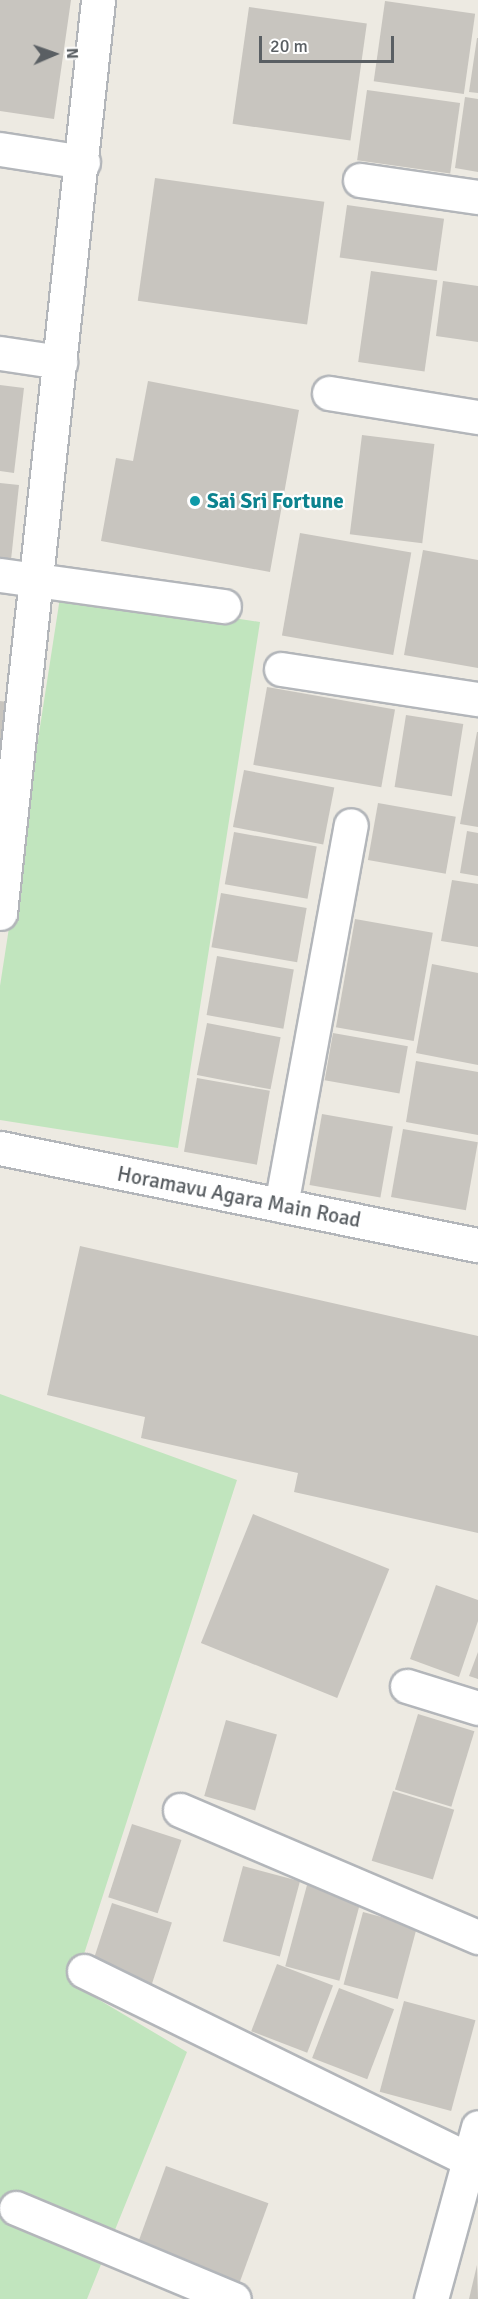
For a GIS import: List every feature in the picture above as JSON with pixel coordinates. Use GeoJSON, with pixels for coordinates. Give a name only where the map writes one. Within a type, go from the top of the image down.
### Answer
{"type":"FeatureCollection","features":[{"type":"Feature","properties":{"kind":"street"},"geometry":{"type":"LineString","coordinates":[[0,913],[7,774],[35,579],[83,162],[98,0]]}},
{"type":"Feature","properties":{"kind":"street"},"geometry":{"type":"LineString","coordinates":[[0,149],[83,162]]}},
{"type":"Feature","properties":{"kind":"street"},"geometry":{"type":"LineString","coordinates":[[360,180],[478,196]]}},
{"type":"Feature","properties":{"kind":"street"},"geometry":{"type":"LineString","coordinates":[[0,354],[60,362]]}},
{"type":"Feature","properties":{"kind":"street"},"geometry":{"type":"LineString","coordinates":[[329,393],[478,417]]}},
{"type":"Feature","properties":{"kind":"street"},"geometry":{"type":"LineString","coordinates":[[0,575],[224,606]]}},
{"type":"Feature","properties":{"kind":"street"},"geometry":{"type":"LineString","coordinates":[[280,669],[478,699]]}},
{"type":"Feature","properties":{"kind":"street"},"geometry":{"type":"LineString","coordinates":[[281,1205],[351,825]]}},
{"type":"Feature","properties":{"kind":"street","name":"Horamavu Agara Main Road"},"geometry":{"type":"LineString","coordinates":[[0,1148],[478,1245]]}},
{"type":"Feature","properties":{"kind":"street"},"geometry":{"type":"LineString","coordinates":[[407,1686],[478,1708]]}},
{"type":"Feature","properties":{"kind":"street"},"geometry":{"type":"LineString","coordinates":[[180,1810],[478,1936]]}},
{"type":"Feature","properties":{"kind":"street"},"geometry":{"type":"LineString","coordinates":[[84,1971],[475,2162]]}},
{"type":"Feature","properties":{"kind":"street"},"geometry":{"type":"LineString","coordinates":[[431,2299],[475,2162],[478,2127]]}},
{"type":"Feature","properties":{"kind":"street"},"geometry":{"type":"LineString","coordinates":[[16,2208],[234,2299]]}},
{"type":"Feature","properties":{"kind":"green space"},"geometry":{"type":"Polygon","coordinates":[[[61,591],[260,622],[178,1148],[0,1120],[0,986],[61,591]]]}},
{"type":"Feature","properties":{"kind":"green space"},"geometry":{"type":"Polygon","coordinates":[[[0,1394],[237,1480],[74,1985],[187,2052],[87,2299],[0,2299],[0,1394]]]}},
{"type":"Feature","properties":{"kind":"building"},"geometry":{"type":"Polygon","coordinates":[[[0,0],[71,0],[54,119],[0,111],[0,0]]]}},
{"type":"Feature","properties":{"kind":"building"},"geometry":{"type":"Polygon","coordinates":[[[385,1],[475,14],[464,94],[374,81],[385,1]]]}},
{"type":"Feature","properties":{"kind":"building"},"geometry":{"type":"Polygon","coordinates":[[[249,7],[367,24],[350,140],[233,124],[249,7]]]}},
{"type":"Feature","properties":{"kind":"building"},"geometry":{"type":"Polygon","coordinates":[[[478,38],[478,93],[469,92],[478,38]]]}},
{"type":"Feature","properties":{"kind":"building"},"geometry":{"type":"Polygon","coordinates":[[[367,90],[460,103],[450,173],[357,160],[367,90]]]}},
{"type":"Feature","properties":{"kind":"building"},"geometry":{"type":"Polygon","coordinates":[[[465,97],[478,99],[478,172],[455,168],[465,97]]]}},
{"type":"Feature","properties":{"kind":"building"},"geometry":{"type":"Polygon","coordinates":[[[155,178],[324,202],[307,325],[138,301],[155,178]]]}},
{"type":"Feature","properties":{"kind":"building"},"geometry":{"type":"Polygon","coordinates":[[[347,205],[444,219],[437,271],[340,257],[347,205]]]}},
{"type":"Feature","properties":{"kind":"building"},"geometry":{"type":"Polygon","coordinates":[[[371,271],[437,280],[425,371],[358,362],[371,271]]]}},
{"type":"Feature","properties":{"kind":"building"},"geometry":{"type":"Polygon","coordinates":[[[443,281],[478,286],[478,342],[436,336],[443,281]]]}},
{"type":"Feature","properties":{"kind":"building","name":"Sai Sri Fortune"},"geometry":{"type":"Polygon","coordinates":[[[148,381],[299,410],[270,572],[101,541],[116,458],[133,461],[148,381]]]}},
{"type":"Feature","properties":{"kind":"building"},"geometry":{"type":"Polygon","coordinates":[[[0,385],[24,388],[14,473],[0,471],[0,385]]]}},
{"type":"Feature","properties":{"kind":"building"},"geometry":{"type":"Polygon","coordinates":[[[362,435],[434,444],[422,543],[350,534],[362,435]]]}},
{"type":"Feature","properties":{"kind":"building"},"geometry":{"type":"Polygon","coordinates":[[[0,483],[19,485],[11,560],[0,559],[0,483]]]}},
{"type":"Feature","properties":{"kind":"building"},"geometry":{"type":"Polygon","coordinates":[[[300,533],[411,553],[393,655],[282,635],[300,533]]]}},
{"type":"Feature","properties":{"kind":"building"},"geometry":{"type":"Polygon","coordinates":[[[423,550],[478,560],[478,668],[404,655],[423,550]]]}},
{"type":"Feature","properties":{"kind":"building"},"geometry":{"type":"Polygon","coordinates":[[[267,687],[395,710],[381,787],[253,765],[267,687]]]}},
{"type":"Feature","properties":{"kind":"building"},"geometry":{"type":"Polygon","coordinates":[[[0,701],[8,702],[3,756],[0,755],[0,701]]]}},
{"type":"Feature","properties":{"kind":"building"},"geometry":{"type":"Polygon","coordinates":[[[406,715],[463,724],[452,796],[395,787],[406,715]]]}},
{"type":"Feature","properties":{"kind":"building"},"geometry":{"type":"Polygon","coordinates":[[[478,732],[478,827],[460,824],[478,732]]]}},
{"type":"Feature","properties":{"kind":"building"},"geometry":{"type":"Polygon","coordinates":[[[244,770],[334,788],[323,844],[233,827],[244,770]]]}},
{"type":"Feature","properties":{"kind":"building"},"geometry":{"type":"Polygon","coordinates":[[[378,803],[456,817],[446,874],[368,860],[378,803]]]}},
{"type":"Feature","properties":{"kind":"building"},"geometry":{"type":"Polygon","coordinates":[[[467,831],[478,833],[478,876],[460,873],[467,831]]]}},
{"type":"Feature","properties":{"kind":"building"},"geometry":{"type":"Polygon","coordinates":[[[234,832],[317,847],[308,899],[225,884],[234,832]]]}},
{"type":"Feature","properties":{"kind":"building"},"geometry":{"type":"Polygon","coordinates":[[[452,880],[478,884],[478,947],[441,941],[452,880]]]}},
{"type":"Feature","properties":{"kind":"building"},"geometry":{"type":"Polygon","coordinates":[[[221,893],[307,908],[297,962],[211,947],[221,893]]]}},
{"type":"Feature","properties":{"kind":"building"},"geometry":{"type":"Polygon","coordinates":[[[355,919],[433,933],[414,1041],[336,1027],[355,919]]]}},
{"type":"Feature","properties":{"kind":"building"},"geometry":{"type":"Polygon","coordinates":[[[217,956],[294,970],[283,1029],[207,1015],[217,956]]]}},
{"type":"Feature","properties":{"kind":"building"},"geometry":{"type":"Polygon","coordinates":[[[432,964],[478,973],[478,1065],[416,1053],[432,964]]]}},
{"type":"Feature","properties":{"kind":"building"},"geometry":{"type":"Polygon","coordinates":[[[207,1023],[281,1037],[271,1089],[197,1075],[207,1023]]]}},
{"type":"Feature","properties":{"kind":"building"},"geometry":{"type":"Polygon","coordinates":[[[333,1033],[408,1046],[400,1093],[325,1080],[333,1033]]]}},
{"type":"Feature","properties":{"kind":"building"},"geometry":{"type":"Polygon","coordinates":[[[416,1061],[478,1072],[478,1135],[406,1122],[416,1061]]]}},
{"type":"Feature","properties":{"kind":"building"},"geometry":{"type":"Polygon","coordinates":[[[197,1078],[270,1091],[257,1165],[184,1152],[197,1078]]]}},
{"type":"Feature","properties":{"kind":"building"},"geometry":{"type":"Polygon","coordinates":[[[322,1114],[393,1127],[380,1197],[309,1185],[322,1114]]]}},
{"type":"Feature","properties":{"kind":"building"},"geometry":{"type":"Polygon","coordinates":[[[403,1129],[478,1142],[466,1210],[391,1197],[403,1129]]]}},
{"type":"Feature","properties":{"kind":"building"},"geometry":{"type":"Polygon","coordinates":[[[80,1246],[478,1336],[478,1533],[294,1492],[298,1473],[141,1438],[145,1417],[47,1395],[80,1246]]]}},
{"type":"Feature","properties":{"kind":"building"},"geometry":{"type":"Polygon","coordinates":[[[253,1514],[389,1569],[337,1698],[201,1643],[253,1514]]]}},
{"type":"Feature","properties":{"kind":"building"},"geometry":{"type":"Polygon","coordinates":[[[436,1585],[478,1600],[478,1621],[459,1677],[410,1659],[436,1585]]]}},
{"type":"Feature","properties":{"kind":"building"},"geometry":{"type":"Polygon","coordinates":[[[478,1652],[478,1679],[469,1676],[478,1652]]]}},
{"type":"Feature","properties":{"kind":"building"},"geometry":{"type":"Polygon","coordinates":[[[418,1714],[474,1731],[451,1807],[395,1790],[418,1714]]]}},
{"type":"Feature","properties":{"kind":"building"},"geometry":{"type":"Polygon","coordinates":[[[226,1720],[277,1735],[255,1811],[204,1796],[226,1720]]]}},
{"type":"Feature","properties":{"kind":"building"},"geometry":{"type":"Polygon","coordinates":[[[393,1791],[454,1810],[433,1880],[372,1861],[393,1791]]]}},
{"type":"Feature","properties":{"kind":"building"},"geometry":{"type":"Polygon","coordinates":[[[132,1824],[181,1840],[158,1913],[108,1897],[132,1824]]]}},
{"type":"Feature","properties":{"kind":"building"},"geometry":{"type":"Polygon","coordinates":[[[243,1866],[300,1881],[280,1957],[223,1941],[243,1866]]]}},
{"type":"Feature","properties":{"kind":"building"},"geometry":{"type":"Polygon","coordinates":[[[307,1885],[361,1899],[339,1981],[285,1966],[307,1885]]]}},
{"type":"Feature","properties":{"kind":"building"},"geometry":{"type":"Polygon","coordinates":[[[112,1903],[172,1922],[150,1989],[90,1970],[112,1903]]]}},
{"type":"Feature","properties":{"kind":"building"},"geometry":{"type":"Polygon","coordinates":[[[363,1912],[417,1926],[398,1999],[344,1984],[363,1912]]]}},
{"type":"Feature","properties":{"kind":"building"},"geometry":{"type":"Polygon","coordinates":[[[277,1964],[333,1986],[307,2053],[251,2031],[277,1964]]]}},
{"type":"Feature","properties":{"kind":"building"},"geometry":{"type":"Polygon","coordinates":[[[339,1988],[394,2009],[367,2079],[312,2058],[339,1988]]]}},
{"type":"Feature","properties":{"kind":"building"},"geometry":{"type":"Polygon","coordinates":[[[404,2001],[475,2020],[451,2111],[380,2092],[404,2001]]]}},
{"type":"Feature","properties":{"kind":"building"},"geometry":{"type":"Polygon","coordinates":[[[166,2166],[268,2203],[239,2283],[137,2246],[166,2166]]]}},
{"type":"Feature","properties":{"kind":"building"},"geometry":{"type":"Polygon","coordinates":[[[477,2265],[478,2299],[469,2299],[477,2265]]]}},
{"type":"Feature","properties":{"kind":"place","name":"Sai Sri Fortune"},"geometry":{"type":"Point","coordinates":[195,501]}}]}
